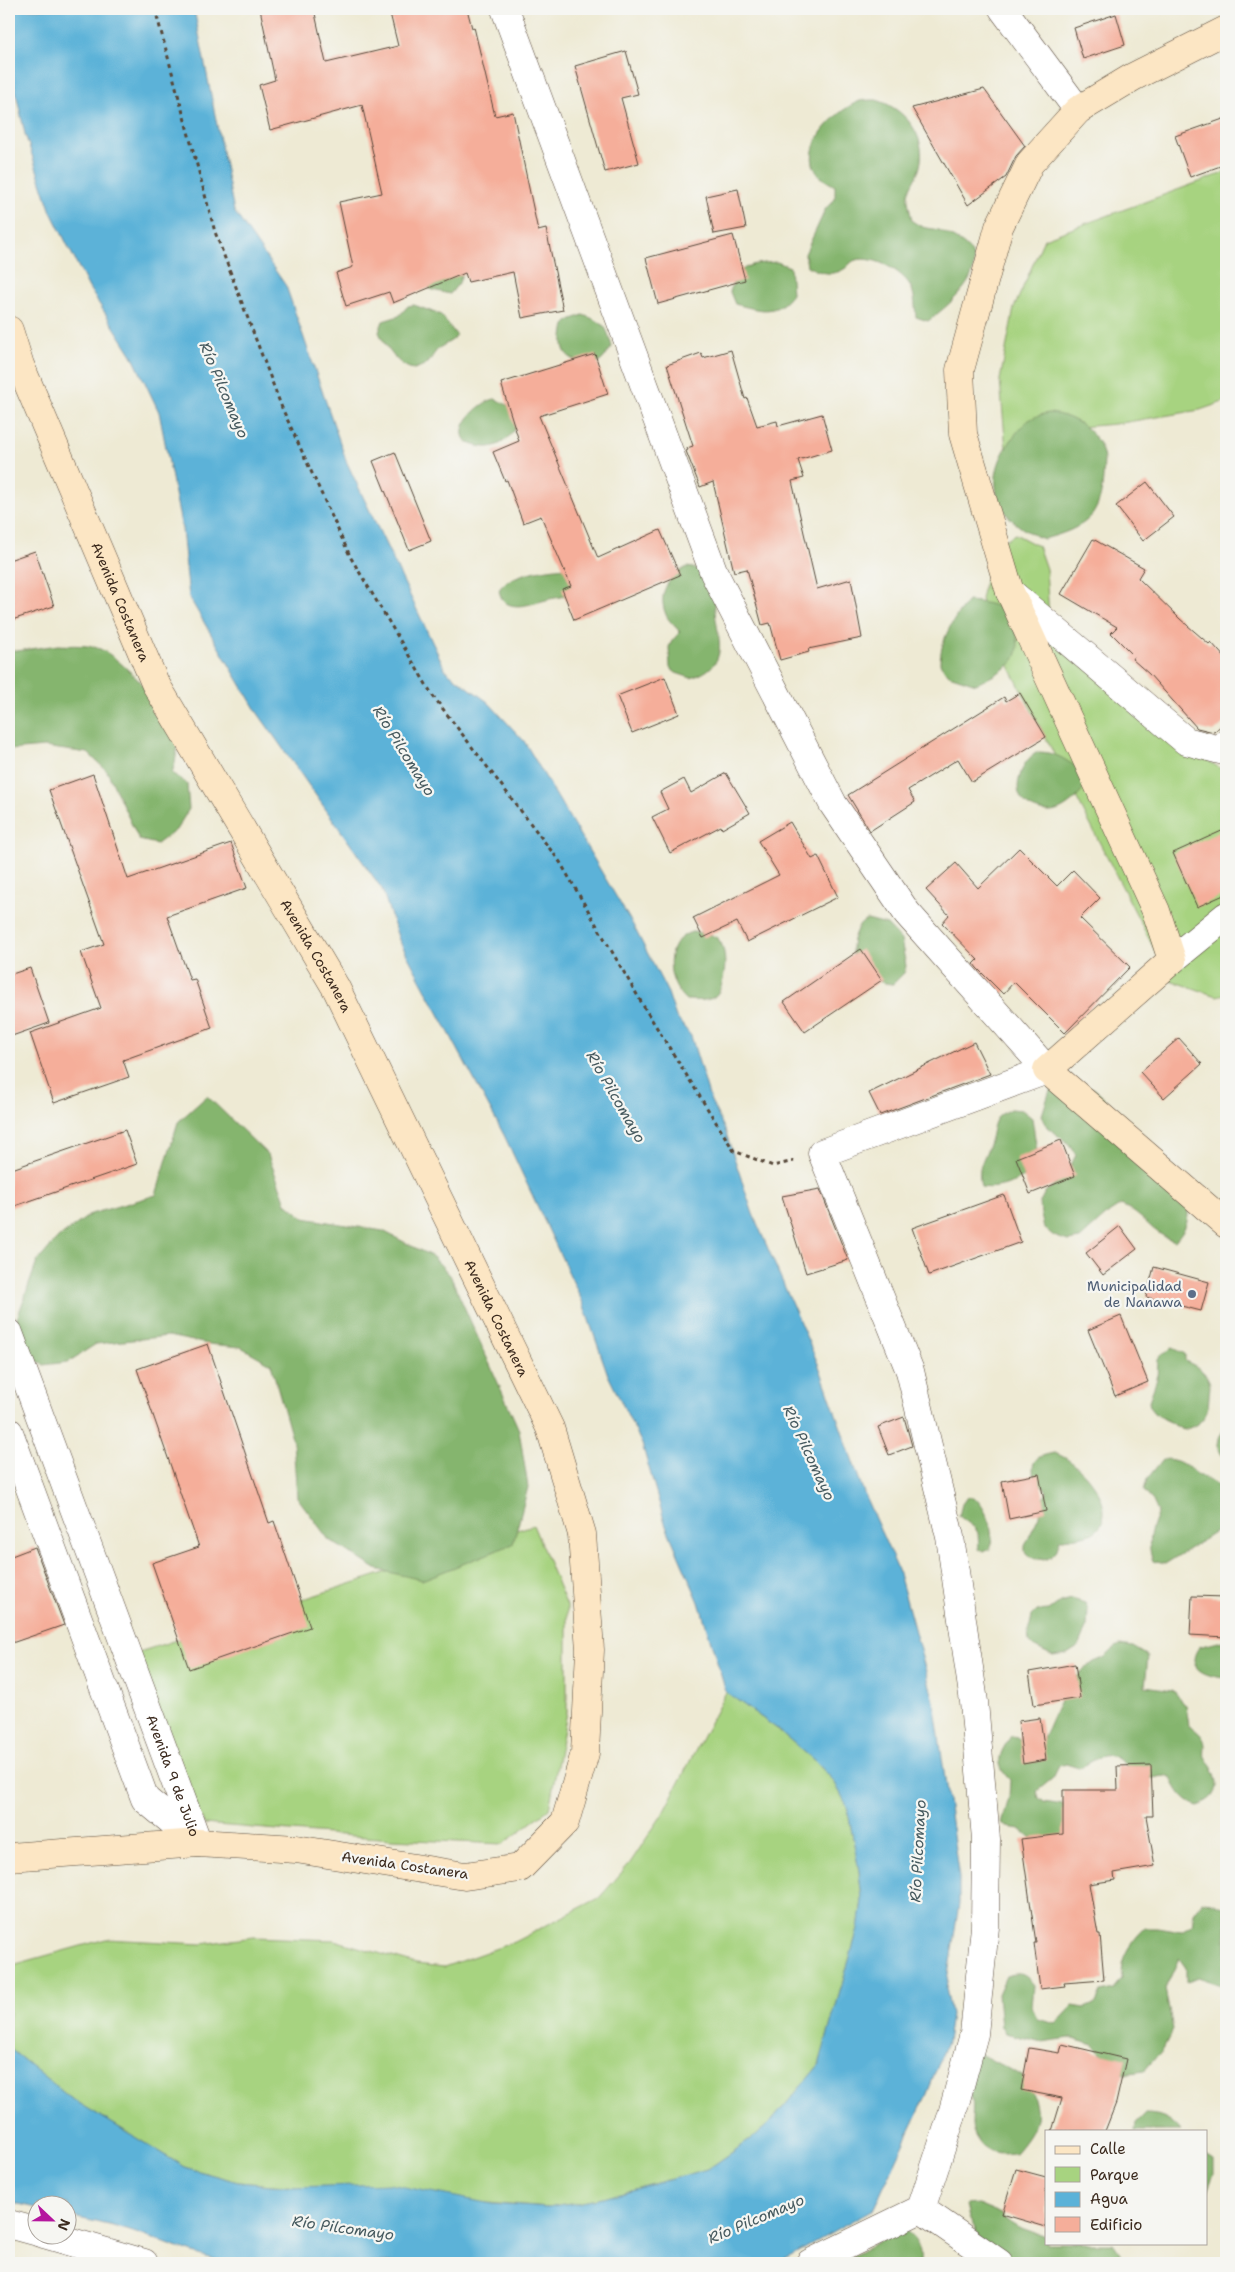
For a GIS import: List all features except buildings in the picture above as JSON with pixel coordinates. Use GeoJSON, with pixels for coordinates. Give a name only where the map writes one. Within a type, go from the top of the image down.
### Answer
{"type":"FeatureCollection","features":[{"type":"Feature","properties":{"kind":"street"},"geometry":{"type":"LineString","coordinates":[[505,9],[714,573],[834,804],[907,913],[1047,1070],[1226,1224]]}},
{"type":"Feature","properties":{"kind":"street"},"geometry":{"type":"LineString","coordinates":[[1003,9],[1078,110]]}},
{"type":"Feature","properties":{"kind":"street"},"geometry":{"type":"LineString","coordinates":[[1172,960],[1156,911],[1010,592],[963,434],[960,370],[999,227],[1030,163],[1078,110],[1133,77],[1226,30]]}},
{"type":"Feature","properties":{"kind":"street","name":"Avenida Costanera"},"geometry":{"type":"LineString","coordinates":[[9,330],[20,365],[155,683],[336,988],[550,1428],[582,1534],[590,1650],[585,1753],[566,1822],[520,1868],[465,1876],[296,1849],[198,1843],[9,1857]]}},
{"type":"Feature","properties":{"kind":"street"},"geometry":{"type":"LineString","coordinates":[[1010,592],[1186,741],[1220,750],[1226,744]]}},
{"type":"Feature","properties":{"kind":"street"},"geometry":{"type":"LineString","coordinates":[[810,2263],[921,2209],[951,2118],[974,2034],[983,1946],[986,1839],[974,1702],[950,1537],[910,1370],[822,1154],[1047,1070],[1172,960],[1226,916]]}},
{"type":"Feature","properties":{"kind":"street","name":"Avenida 9 de Julio"},"geometry":{"type":"LineString","coordinates":[[9,1333],[198,1843]]}},
{"type":"Feature","properties":{"kind":"street","name":"Avenida 9 de Julio"},"geometry":{"type":"LineString","coordinates":[[9,1432],[145,1799],[198,1843]]}},
{"type":"Feature","properties":{"kind":"street"},"geometry":{"type":"LineString","coordinates":[[921,2209],[999,2263]]}},
{"type":"Feature","properties":{"kind":"street"},"geometry":{"type":"LineString","coordinates":[[9,2224],[28,2229]]}},
{"type":"Feature","properties":{"kind":"street"},"geometry":{"type":"LineString","coordinates":[[78,2244],[144,2263]]}},
{"type":"Feature","properties":{"kind":"path"},"geometry":{"type":"LineString","coordinates":[[155,9],[215,232],[282,408],[351,558],[434,696],[560,862],[647,1012],[734,1151],[773,1166],[822,1154]]}},
{"type":"Feature","properties":{"kind":"green space"},"geometry":{"type":"Polygon","coordinates":[[[876,100],[895,109],[904,116],[917,134],[920,144],[922,155],[920,166],[908,195],[912,221],[922,227],[939,230],[954,238],[967,247],[972,254],[974,264],[967,283],[944,309],[928,321],[916,317],[912,289],[908,283],[896,271],[880,262],[863,259],[854,261],[844,269],[834,273],[821,272],[807,266],[805,254],[826,208],[835,199],[835,186],[816,172],[812,159],[813,149],[824,128],[842,111],[860,101],[876,100]]]}},
{"type":"Feature","properties":{"kind":"green space"},"geometry":{"type":"Polygon","coordinates":[[[1226,172],[1226,401],[1200,410],[1115,424],[1044,430],[1007,462],[1000,380],[1014,308],[1044,239],[1226,172]]]}},
{"type":"Feature","properties":{"kind":"green space"},"geometry":{"type":"Polygon","coordinates":[[[777,262],[790,267],[792,294],[786,301],[780,306],[766,310],[735,304],[730,292],[733,283],[741,271],[752,265],[777,262]]]}},
{"type":"Feature","properties":{"kind":"green space"},"geometry":{"type":"Polygon","coordinates":[[[463,270],[459,283],[450,294],[432,290],[416,279],[463,270]]]}},
{"type":"Feature","properties":{"kind":"green space"},"geometry":{"type":"Polygon","coordinates":[[[414,305],[441,315],[457,336],[439,348],[428,362],[414,369],[397,360],[388,349],[379,332],[383,321],[399,316],[408,306],[414,305]]]}},
{"type":"Feature","properties":{"kind":"green space"},"geometry":{"type":"Polygon","coordinates":[[[583,315],[596,320],[604,326],[612,347],[596,365],[578,361],[567,355],[564,350],[563,335],[565,325],[570,320],[583,315]]]}},
{"type":"Feature","properties":{"kind":"green space"},"geometry":{"type":"Polygon","coordinates":[[[495,399],[516,409],[516,427],[505,441],[495,446],[484,447],[468,442],[464,438],[463,432],[467,420],[478,408],[495,399]]]}},
{"type":"Feature","properties":{"kind":"green space"},"geometry":{"type":"Polygon","coordinates":[[[1049,413],[1068,417],[1091,433],[1102,449],[1104,461],[1103,483],[1099,502],[1092,515],[1088,520],[1076,527],[1044,539],[1028,532],[1015,523],[1005,512],[999,500],[996,486],[1001,457],[1010,442],[1030,419],[1049,413]]]}},
{"type":"Feature","properties":{"kind":"green space"},"geometry":{"type":"Polygon","coordinates":[[[1015,534],[1038,546],[1046,569],[1049,617],[1137,716],[1226,772],[1226,994],[1216,996],[1170,980],[988,625],[981,599],[992,548],[1015,534]]]}},
{"type":"Feature","properties":{"kind":"green space"},"geometry":{"type":"Polygon","coordinates":[[[568,567],[579,575],[569,591],[563,596],[518,606],[506,603],[502,598],[499,590],[511,579],[530,572],[568,567]]]}},
{"type":"Feature","properties":{"kind":"green space"},"geometry":{"type":"Polygon","coordinates":[[[687,567],[699,569],[714,588],[719,642],[717,659],[712,666],[704,673],[691,678],[676,673],[670,668],[669,647],[680,632],[667,617],[663,601],[663,594],[669,581],[687,567]]]}},
{"type":"Feature","properties":{"kind":"green space"},"geometry":{"type":"Polygon","coordinates":[[[968,601],[992,605],[1005,612],[1012,622],[1018,641],[1017,653],[1012,662],[998,673],[976,684],[949,675],[940,664],[942,647],[948,630],[968,601]]]}},
{"type":"Feature","properties":{"kind":"green space"},"geometry":{"type":"Polygon","coordinates":[[[58,645],[90,646],[100,649],[118,661],[151,694],[167,715],[175,730],[177,748],[172,773],[187,784],[189,809],[176,830],[157,844],[139,840],[107,771],[88,753],[44,747],[9,750],[9,649],[17,651],[58,645]]]}},
{"type":"Feature","properties":{"kind":"green space"},"geometry":{"type":"Polygon","coordinates":[[[1038,752],[1057,756],[1084,771],[1086,783],[1084,788],[1072,802],[1056,811],[1040,811],[1033,808],[1023,801],[1018,790],[1020,776],[1026,762],[1038,752]]]}},
{"type":"Feature","properties":{"kind":"green space"},"geometry":{"type":"Polygon","coordinates":[[[867,920],[887,925],[901,940],[906,966],[904,973],[893,984],[875,980],[860,969],[855,961],[852,953],[852,944],[858,927],[867,920]]]}},
{"type":"Feature","properties":{"kind":"green space"},"geometry":{"type":"Polygon","coordinates":[[[692,932],[715,937],[724,951],[725,969],[721,986],[718,993],[708,1000],[686,1000],[680,993],[671,974],[671,953],[675,944],[682,937],[692,932]]]}},
{"type":"Feature","properties":{"kind":"green space"},"geometry":{"type":"Polygon","coordinates":[[[1069,1079],[1095,1089],[1134,1130],[1187,1204],[1188,1215],[1186,1224],[1175,1241],[1160,1234],[1136,1213],[1121,1205],[1110,1212],[1080,1239],[1068,1241],[1054,1236],[1044,1228],[1040,1202],[1045,1192],[1065,1177],[1076,1155],[1069,1144],[1047,1127],[1042,1115],[1050,1090],[1069,1079]]]}},
{"type":"Feature","properties":{"kind":"green space"},"geometry":{"type":"Polygon","coordinates":[[[207,1096],[268,1155],[286,1203],[304,1218],[383,1231],[433,1257],[450,1275],[519,1430],[528,1487],[513,1544],[422,1580],[376,1569],[329,1540],[297,1497],[293,1442],[271,1364],[241,1347],[208,1344],[168,1336],[96,1344],[68,1362],[43,1365],[24,1352],[14,1327],[37,1262],[58,1238],[91,1214],[156,1195],[178,1122],[207,1096]]]}},
{"type":"Feature","properties":{"kind":"green space"},"geometry":{"type":"Polygon","coordinates":[[[1010,1109],[1022,1110],[1032,1118],[1038,1158],[1034,1172],[1002,1186],[981,1187],[980,1168],[988,1148],[994,1124],[998,1117],[1010,1109]]]}},
{"type":"Feature","properties":{"kind":"green space"},"geometry":{"type":"Polygon","coordinates":[[[1173,1348],[1185,1354],[1185,1361],[1202,1371],[1210,1384],[1206,1414],[1200,1422],[1183,1430],[1154,1413],[1150,1408],[1149,1401],[1157,1379],[1158,1360],[1162,1354],[1173,1348]]]}},
{"type":"Feature","properties":{"kind":"green space"},"geometry":{"type":"Polygon","coordinates":[[[1226,1426],[1226,1459],[1219,1452],[1218,1443],[1226,1426]]]}},
{"type":"Feature","properties":{"kind":"green space"},"geometry":{"type":"Polygon","coordinates":[[[1054,1453],[1074,1464],[1093,1484],[1104,1508],[1103,1520],[1093,1533],[1060,1540],[1056,1552],[1044,1560],[1030,1557],[1025,1552],[1025,1546],[1039,1516],[1040,1503],[1047,1493],[1045,1488],[1034,1479],[1034,1463],[1042,1456],[1054,1453]]]}},
{"type":"Feature","properties":{"kind":"green space"},"geometry":{"type":"Polygon","coordinates":[[[1163,1459],[1182,1463],[1216,1484],[1224,1495],[1226,1505],[1224,1527],[1165,1564],[1153,1561],[1149,1542],[1158,1512],[1153,1501],[1144,1491],[1147,1479],[1163,1459]]]}},
{"type":"Feature","properties":{"kind":"green space"},"geometry":{"type":"Polygon","coordinates":[[[967,1497],[974,1497],[979,1502],[989,1521],[991,1543],[990,1549],[984,1552],[979,1549],[978,1533],[975,1528],[959,1516],[962,1504],[967,1497]]]}},
{"type":"Feature","properties":{"kind":"green space"},"geometry":{"type":"Polygon","coordinates":[[[533,1525],[567,1606],[567,1712],[549,1809],[503,1844],[391,1839],[204,1824],[133,1654],[533,1525]]]}},
{"type":"Feature","properties":{"kind":"green space"},"geometry":{"type":"Polygon","coordinates":[[[1072,1599],[1085,1603],[1088,1609],[1087,1626],[1078,1647],[1067,1654],[1053,1656],[1033,1646],[1029,1641],[1028,1634],[1032,1616],[1037,1611],[1049,1610],[1060,1602],[1072,1599]]]}},
{"type":"Feature","properties":{"kind":"green space"},"geometry":{"type":"Polygon","coordinates":[[[1226,1640],[1226,1678],[1212,1676],[1200,1671],[1194,1661],[1199,1647],[1226,1640]]]}},
{"type":"Feature","properties":{"kind":"green space"},"geometry":{"type":"Polygon","coordinates":[[[1120,1645],[1133,1647],[1148,1656],[1145,1686],[1173,1690],[1186,1706],[1189,1726],[1202,1736],[1205,1742],[1205,1758],[1217,1780],[1216,1791],[1213,1796],[1197,1806],[1181,1795],[1171,1777],[1144,1778],[1133,1773],[1114,1757],[1100,1757],[1079,1768],[1066,1764],[1059,1766],[1053,1778],[1037,1791],[1039,1798],[1044,1802],[1063,1805],[1074,1834],[1035,1841],[1020,1829],[1007,1827],[1002,1823],[1009,1798],[1010,1780],[1001,1768],[1000,1758],[1007,1742],[1011,1736],[1017,1737],[1032,1751],[1039,1749],[1060,1701],[1067,1690],[1084,1670],[1120,1645]]]}},
{"type":"Feature","properties":{"kind":"green space"},"geometry":{"type":"Polygon","coordinates":[[[726,1692],[776,1728],[815,1761],[834,1781],[847,1806],[859,1871],[862,1900],[858,1929],[819,2065],[770,2123],[750,2140],[708,2169],[599,2199],[548,2208],[238,2182],[184,2167],[69,2097],[9,2048],[9,1966],[106,1939],[202,1944],[254,1937],[334,1940],[416,1964],[444,1967],[514,1942],[599,1898],[630,1863],[662,1815],[726,1692]]]}},
{"type":"Feature","properties":{"kind":"green space"},"geometry":{"type":"Polygon","coordinates":[[[1202,1902],[1226,1907],[1226,1982],[1222,1985],[1198,1977],[1186,1981],[1186,1968],[1179,1958],[1165,1989],[1173,2029],[1163,2049],[1144,2071],[1124,2074],[1118,2071],[1094,2045],[1069,2038],[1042,2042],[1005,2033],[1001,2027],[998,1994],[1006,1976],[1022,1974],[1028,1978],[1034,1985],[1032,2007],[1037,2019],[1056,2024],[1073,2006],[1085,2008],[1096,2003],[1101,1992],[1114,1989],[1122,1979],[1122,1965],[1127,1951],[1145,1928],[1181,1932],[1192,1926],[1194,1913],[1202,1902]]]}},
{"type":"Feature","properties":{"kind":"green space"},"geometry":{"type":"Polygon","coordinates":[[[974,2051],[1022,2076],[1031,2089],[1036,2108],[1035,2124],[1015,2153],[1000,2154],[991,2152],[982,2146],[972,2129],[973,2107],[971,2096],[974,2051]]]}},
{"type":"Feature","properties":{"kind":"green space"},"geometry":{"type":"Polygon","coordinates":[[[1145,2114],[1156,2115],[1173,2123],[1180,2130],[1135,2130],[1136,2123],[1145,2114]]]}},
{"type":"Feature","properties":{"kind":"green space"},"geometry":{"type":"Polygon","coordinates":[[[1208,2155],[1214,2159],[1214,2173],[1208,2188],[1208,2155]]]}},
{"type":"Feature","properties":{"kind":"green space"},"geometry":{"type":"Polygon","coordinates":[[[978,2204],[1002,2214],[1006,2220],[1016,2226],[1045,2237],[1045,2244],[1114,2244],[1120,2253],[1122,2263],[1015,2263],[981,2241],[969,2218],[966,2205],[978,2204]]]}},
{"type":"Feature","properties":{"kind":"green space"},"geometry":{"type":"Polygon","coordinates":[[[902,2229],[911,2235],[917,2243],[920,2252],[920,2263],[851,2263],[852,2256],[902,2229]]]}},
{"type":"Feature","properties":{"kind":"water","name":"Río Pilcomayo"},"geometry":{"type":"Polygon","coordinates":[[[9,9],[194,9],[234,211],[286,286],[347,463],[446,671],[488,702],[524,741],[633,925],[668,993],[676,1017],[691,1036],[710,1099],[725,1130],[753,1214],[819,1366],[865,1496],[898,1570],[934,1701],[959,1878],[959,1904],[946,1988],[951,2014],[947,2042],[927,2094],[873,2210],[778,2263],[293,2262],[245,2264],[221,2261],[120,2228],[78,2218],[78,2194],[28,2194],[28,2206],[9,2202],[9,2048],[69,2097],[184,2167],[238,2182],[292,2187],[389,2184],[492,2204],[548,2208],[599,2199],[708,2169],[750,2140],[770,2123],[819,2065],[858,1929],[862,1900],[859,1871],[847,1806],[834,1781],[815,1761],[776,1728],[726,1692],[699,1602],[666,1526],[642,1444],[608,1375],[583,1303],[504,1135],[399,940],[382,889],[257,712],[189,597],[182,529],[159,412],[132,355],[89,288],[51,212],[25,134],[9,61],[9,9]]]}},
{"type":"Feature","properties":{"kind":"place","name":"Municipalidad de Nanawa"},"geometry":{"type":"Point","coordinates":[1192,1294]}}]}
